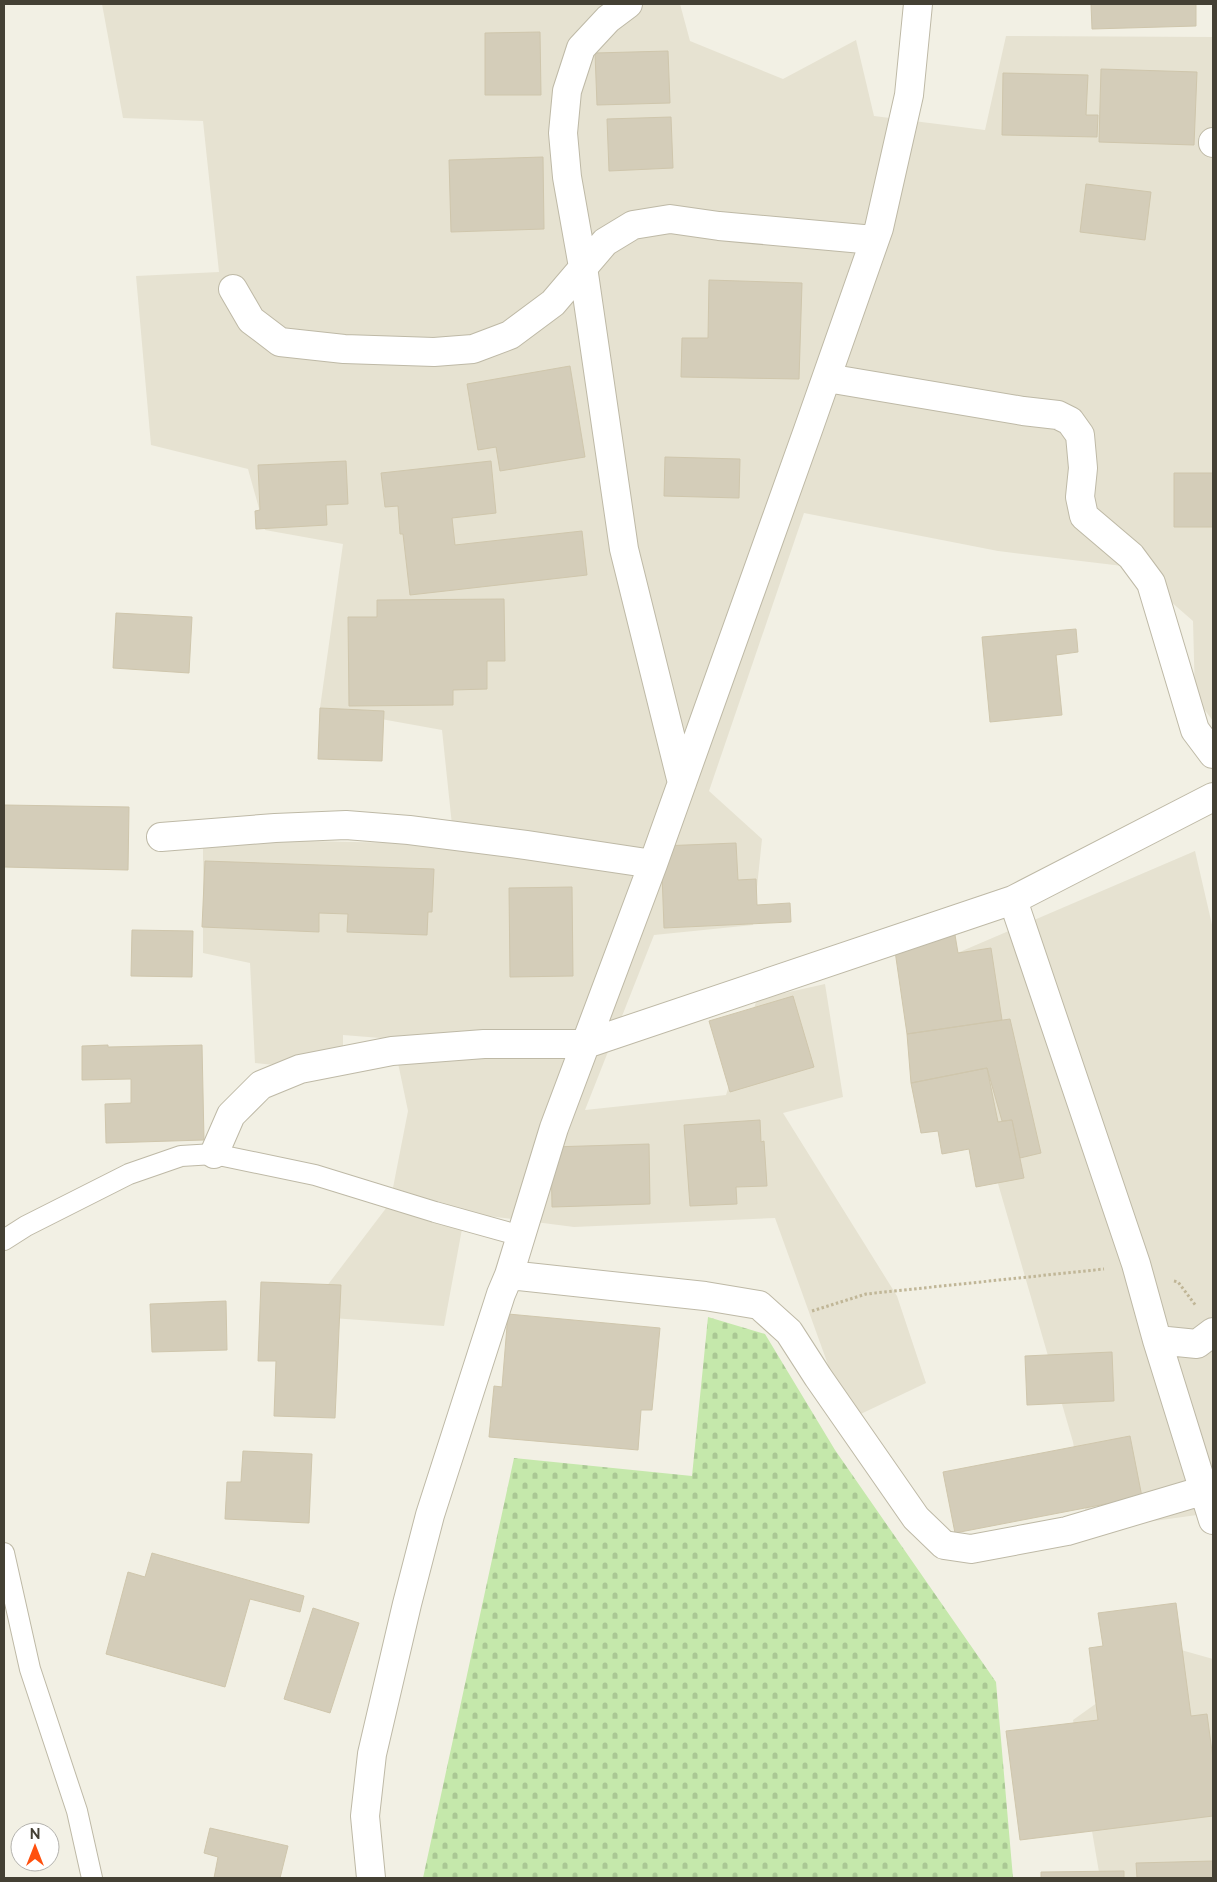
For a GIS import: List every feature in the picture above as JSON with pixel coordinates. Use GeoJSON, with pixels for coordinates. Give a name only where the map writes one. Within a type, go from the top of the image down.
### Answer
{"type":"FeatureCollection","features":[{"type":"Feature","properties":{"kind":"street"},"geometry":{"type":"LineString","coordinates":[[628,4],[608,19],[581,48],[567,91],[563,133],[567,177],[583,266],[624,549],[682,782]]}},
{"type":"Feature","properties":{"kind":"street"},"geometry":{"type":"LineString","coordinates":[[371,1878],[365,1816],[371,1763],[400,1632],[430,1515],[521,1236],[554,1128],[653,864],[879,228],[909,94],[918,4]]}},
{"type":"Feature","properties":{"kind":"street"},"geometry":{"type":"LineString","coordinates":[[234,288],[251,320],[280,342],[344,349],[434,352],[473,349],[510,335],[553,303],[605,242],[633,225],[670,219],[719,226],[874,240]]}},
{"type":"Feature","properties":{"kind":"street"},"geometry":{"type":"LineString","coordinates":[[827,378],[1022,411],[1058,415],[1070,421],[1080,435],[1083,468],[1080,497],[1084,516],[1131,556],[1151,583],[1179,682],[1195,730],[1213,754]]}},
{"type":"Feature","properties":{"kind":"street"},"geometry":{"type":"LineString","coordinates":[[214,1154],[230,1115],[262,1085],[300,1069],[392,1051],[484,1044],[586,1044],[1013,900],[1213,797]]}},
{"type":"Feature","properties":{"kind":"street"},"geometry":{"type":"LineString","coordinates":[[161,837],[275,828],[346,825],[409,830],[526,844],[653,864]]}},
{"type":"Feature","properties":{"kind":"street"},"geometry":{"type":"LineString","coordinates":[[1013,900],[1136,1264],[1157,1340],[1209,1490],[1213,1520]]}},
{"type":"Feature","properties":{"kind":"street"},"geometry":{"type":"LineString","coordinates":[[508,1275],[706,1296],[758,1305],[790,1332],[818,1377],[916,1518],[944,1545],[971,1549],[1068,1531],[1209,1490]]}},
{"type":"Feature","properties":{"kind":"street"},"geometry":{"type":"LineString","coordinates":[[1157,1340],[1197,1344],[1213,1332]]}},
{"type":"Feature","properties":{"kind":"lane"},"geometry":{"type":"LineString","coordinates":[[4,1240],[26,1226],[129,1174],[181,1156],[214,1154],[315,1175],[521,1236]]}},
{"type":"Feature","properties":{"kind":"lane"},"geometry":{"type":"LineString","coordinates":[[4,1553],[30,1669],[77,1811],[92,1878]]}},
{"type":"Feature","properties":{"kind":"path"},"geometry":{"type":"LineString","coordinates":[[778,1322],[866,1294],[1046,1276],[1136,1264],[1178,1282],[1196,1306]]}},
{"type":"Feature","properties":{"kind":"shaded area"},"geometry":{"type":"Polygon","coordinates":[[[102,4],[680,4],[690,41],[783,79],[856,40],[874,116],[985,130],[1006,36],[1213,37],[1213,721],[1195,697],[1193,621],[1131,567],[998,551],[804,513],[709,791],[762,839],[753,925],[654,935],[585,1110],[726,1095],[757,999],[825,984],[843,1097],[783,1113],[897,1296],[926,1383],[848,1420],[775,1218],[574,1227],[465,1213],[444,1326],[304,1316],[390,1203],[408,1111],[393,1039],[343,1035],[343,1072],[255,1063],[250,963],[203,953],[203,839],[454,844],[442,730],[320,708],[343,544],[265,530],[248,469],[151,445],[136,276],[219,272],[203,121],[123,118],[102,4]]]}},
{"type":"Feature","properties":{"kind":"shaded area"},"geometry":{"type":"Polygon","coordinates":[[[1195,851],[1213,929],[1213,1508],[1197,1515],[1089,1530],[1073,1442],[934,963],[1195,851]]]}},
{"type":"Feature","properties":{"kind":"shaded area"},"geometry":{"type":"Polygon","coordinates":[[[1174,1648],[1213,1659],[1213,1878],[1100,1878],[1073,1720],[1174,1648]]]}},
{"type":"Feature","properties":{"kind":"green space"},"geometry":{"type":"Polygon","coordinates":[[[708,1317],[765,1334],[835,1450],[996,1682],[1013,1878],[423,1878],[514,1458],[692,1476],[708,1317]]]}},
{"type":"Feature","properties":{"kind":"building"},"geometry":{"type":"Polygon","coordinates":[[[1091,4],[1196,4],[1196,26],[1092,29],[1091,4]]]}},
{"type":"Feature","properties":{"kind":"building"},"geometry":{"type":"Polygon","coordinates":[[[540,32],[541,95],[485,95],[485,33],[540,32]]]}},
{"type":"Feature","properties":{"kind":"building"},"geometry":{"type":"Polygon","coordinates":[[[668,51],[670,103],[597,105],[595,53],[668,51]]]}},
{"type":"Feature","properties":{"kind":"building"},"geometry":{"type":"Polygon","coordinates":[[[1101,69],[1197,72],[1194,145],[1099,142],[1101,69]]]}},
{"type":"Feature","properties":{"kind":"building"},"geometry":{"type":"Polygon","coordinates":[[[1003,73],[1088,75],[1086,115],[1098,115],[1097,137],[1002,135],[1003,73]]]}},
{"type":"Feature","properties":{"kind":"building"},"geometry":{"type":"Polygon","coordinates":[[[671,117],[673,168],[609,171],[607,119],[671,117]]]}},
{"type":"Feature","properties":{"kind":"building"},"geometry":{"type":"Polygon","coordinates":[[[543,157],[544,229],[451,232],[449,160],[543,157]]]}},
{"type":"Feature","properties":{"kind":"building"},"geometry":{"type":"Polygon","coordinates":[[[1086,184],[1151,192],[1145,240],[1080,232],[1086,184]]]}},
{"type":"Feature","properties":{"kind":"building"},"geometry":{"type":"Polygon","coordinates":[[[709,280],[802,283],[799,379],[681,377],[682,338],[708,338],[709,280]]]}},
{"type":"Feature","properties":{"kind":"building"},"geometry":{"type":"Polygon","coordinates":[[[570,366],[585,457],[500,471],[496,447],[478,450],[467,384],[570,366]]]}},
{"type":"Feature","properties":{"kind":"building"},"geometry":{"type":"Polygon","coordinates":[[[665,457],[740,459],[739,498],[664,496],[665,457]]]}},
{"type":"Feature","properties":{"kind":"building"},"geometry":{"type":"Polygon","coordinates":[[[346,461],[348,504],[326,505],[327,525],[256,529],[255,511],[260,510],[258,465],[346,461]]]}},
{"type":"Feature","properties":{"kind":"building"},"geometry":{"type":"Polygon","coordinates":[[[491,461],[496,513],[452,518],[455,545],[582,531],[587,575],[410,595],[403,534],[400,534],[398,506],[385,507],[381,473],[491,461]]]}},
{"type":"Feature","properties":{"kind":"building"},"geometry":{"type":"Polygon","coordinates":[[[1174,473],[1213,473],[1213,527],[1174,527],[1174,473]]]}},
{"type":"Feature","properties":{"kind":"building"},"geometry":{"type":"Polygon","coordinates":[[[504,599],[505,661],[487,661],[487,689],[453,690],[453,705],[349,706],[348,617],[377,617],[377,600],[504,599]]]}},
{"type":"Feature","properties":{"kind":"building"},"geometry":{"type":"Polygon","coordinates":[[[116,613],[192,617],[189,673],[113,668],[116,613]]]}},
{"type":"Feature","properties":{"kind":"building"},"geometry":{"type":"Polygon","coordinates":[[[1076,629],[1078,652],[1056,655],[1062,715],[990,722],[982,637],[1076,629]]]}},
{"type":"Feature","properties":{"kind":"building"},"geometry":{"type":"Polygon","coordinates":[[[320,708],[384,711],[382,761],[318,759],[320,708]]]}},
{"type":"Feature","properties":{"kind":"building"},"geometry":{"type":"Polygon","coordinates":[[[4,805],[129,807],[128,870],[4,867],[4,805]]]}},
{"type":"Feature","properties":{"kind":"building"},"geometry":{"type":"Polygon","coordinates":[[[736,843],[738,880],[756,879],[757,905],[790,903],[791,922],[664,928],[661,846],[736,843]]]}},
{"type":"Feature","properties":{"kind":"building"},"geometry":{"type":"Polygon","coordinates":[[[205,861],[434,869],[432,912],[428,912],[427,935],[347,932],[348,914],[319,913],[319,932],[202,927],[205,861]]]}},
{"type":"Feature","properties":{"kind":"building"},"geometry":{"type":"Polygon","coordinates":[[[572,887],[573,976],[510,977],[509,888],[572,887]]]}},
{"type":"Feature","properties":{"kind":"building"},"geometry":{"type":"Polygon","coordinates":[[[132,930],[193,931],[192,977],[131,976],[132,930]]]}},
{"type":"Feature","properties":{"kind":"building"},"geometry":{"type":"Polygon","coordinates":[[[955,935],[958,953],[991,948],[1002,1020],[907,1034],[894,944],[955,935]]]}},
{"type":"Feature","properties":{"kind":"building"},"geometry":{"type":"Polygon","coordinates":[[[793,996],[814,1067],[730,1092],[709,1021],[793,996]]]}},
{"type":"Feature","properties":{"kind":"building"},"geometry":{"type":"Polygon","coordinates":[[[1010,1019],[1041,1153],[1020,1158],[1012,1120],[1002,1121],[987,1068],[911,1083],[907,1034],[1010,1019]]]}},
{"type":"Feature","properties":{"kind":"building"},"geometry":{"type":"Polygon","coordinates":[[[108,1045],[108,1047],[202,1045],[204,1140],[106,1143],[105,1104],[131,1103],[131,1079],[82,1080],[82,1046],[108,1045]]]}},
{"type":"Feature","properties":{"kind":"building"},"geometry":{"type":"Polygon","coordinates":[[[987,1068],[998,1122],[1012,1120],[1024,1178],[976,1187],[969,1149],[942,1154],[938,1131],[921,1133],[911,1083],[987,1068]]]}},
{"type":"Feature","properties":{"kind":"building"},"geometry":{"type":"Polygon","coordinates":[[[760,1120],[761,1142],[764,1141],[767,1186],[736,1187],[737,1204],[690,1206],[684,1125],[760,1120]]]}},
{"type":"Feature","properties":{"kind":"building"},"geometry":{"type":"Polygon","coordinates":[[[649,1144],[650,1204],[552,1207],[551,1147],[649,1144]]]}},
{"type":"Feature","properties":{"kind":"building"},"geometry":{"type":"Polygon","coordinates":[[[261,1282],[341,1285],[335,1418],[274,1416],[276,1361],[258,1361],[261,1282]]]}},
{"type":"Feature","properties":{"kind":"building"},"geometry":{"type":"Polygon","coordinates":[[[226,1301],[227,1350],[152,1352],[150,1304],[226,1301]]]}},
{"type":"Feature","properties":{"kind":"building"},"geometry":{"type":"Polygon","coordinates":[[[508,1314],[660,1328],[652,1410],[641,1410],[638,1450],[489,1437],[494,1386],[502,1387],[508,1314]]]}},
{"type":"Feature","properties":{"kind":"building"},"geometry":{"type":"Polygon","coordinates":[[[1112,1352],[1114,1401],[1027,1405],[1025,1356],[1112,1352]]]}},
{"type":"Feature","properties":{"kind":"building"},"geometry":{"type":"Polygon","coordinates":[[[1130,1436],[1142,1497],[955,1533],[943,1472],[1130,1436]]]}},
{"type":"Feature","properties":{"kind":"building"},"geometry":{"type":"Polygon","coordinates":[[[243,1451],[312,1454],[309,1523],[225,1519],[227,1482],[241,1482],[243,1451]]]}},
{"type":"Feature","properties":{"kind":"building"},"geometry":{"type":"Polygon","coordinates":[[[152,1553],[304,1596],[300,1612],[250,1599],[225,1687],[106,1654],[128,1572],[145,1577],[152,1553]]]}},
{"type":"Feature","properties":{"kind":"building"},"geometry":{"type":"Polygon","coordinates":[[[1176,1603],[1191,1716],[1207,1714],[1213,1759],[1213,1816],[1020,1840],[1006,1731],[1098,1720],[1089,1648],[1103,1646],[1098,1613],[1176,1603]]]}},
{"type":"Feature","properties":{"kind":"building"},"geometry":{"type":"Polygon","coordinates":[[[313,1608],[359,1623],[330,1713],[284,1699],[313,1608]]]}},
{"type":"Feature","properties":{"kind":"building"},"geometry":{"type":"Polygon","coordinates":[[[210,1828],[288,1846],[280,1878],[214,1878],[218,1857],[204,1853],[210,1828]]]}},
{"type":"Feature","properties":{"kind":"building"},"geometry":{"type":"Polygon","coordinates":[[[1213,1861],[1213,1878],[1137,1878],[1136,1863],[1213,1861]]]}},
{"type":"Feature","properties":{"kind":"building"},"geometry":{"type":"Polygon","coordinates":[[[1124,1871],[1124,1878],[1041,1878],[1041,1872],[1124,1871]]]}}]}
